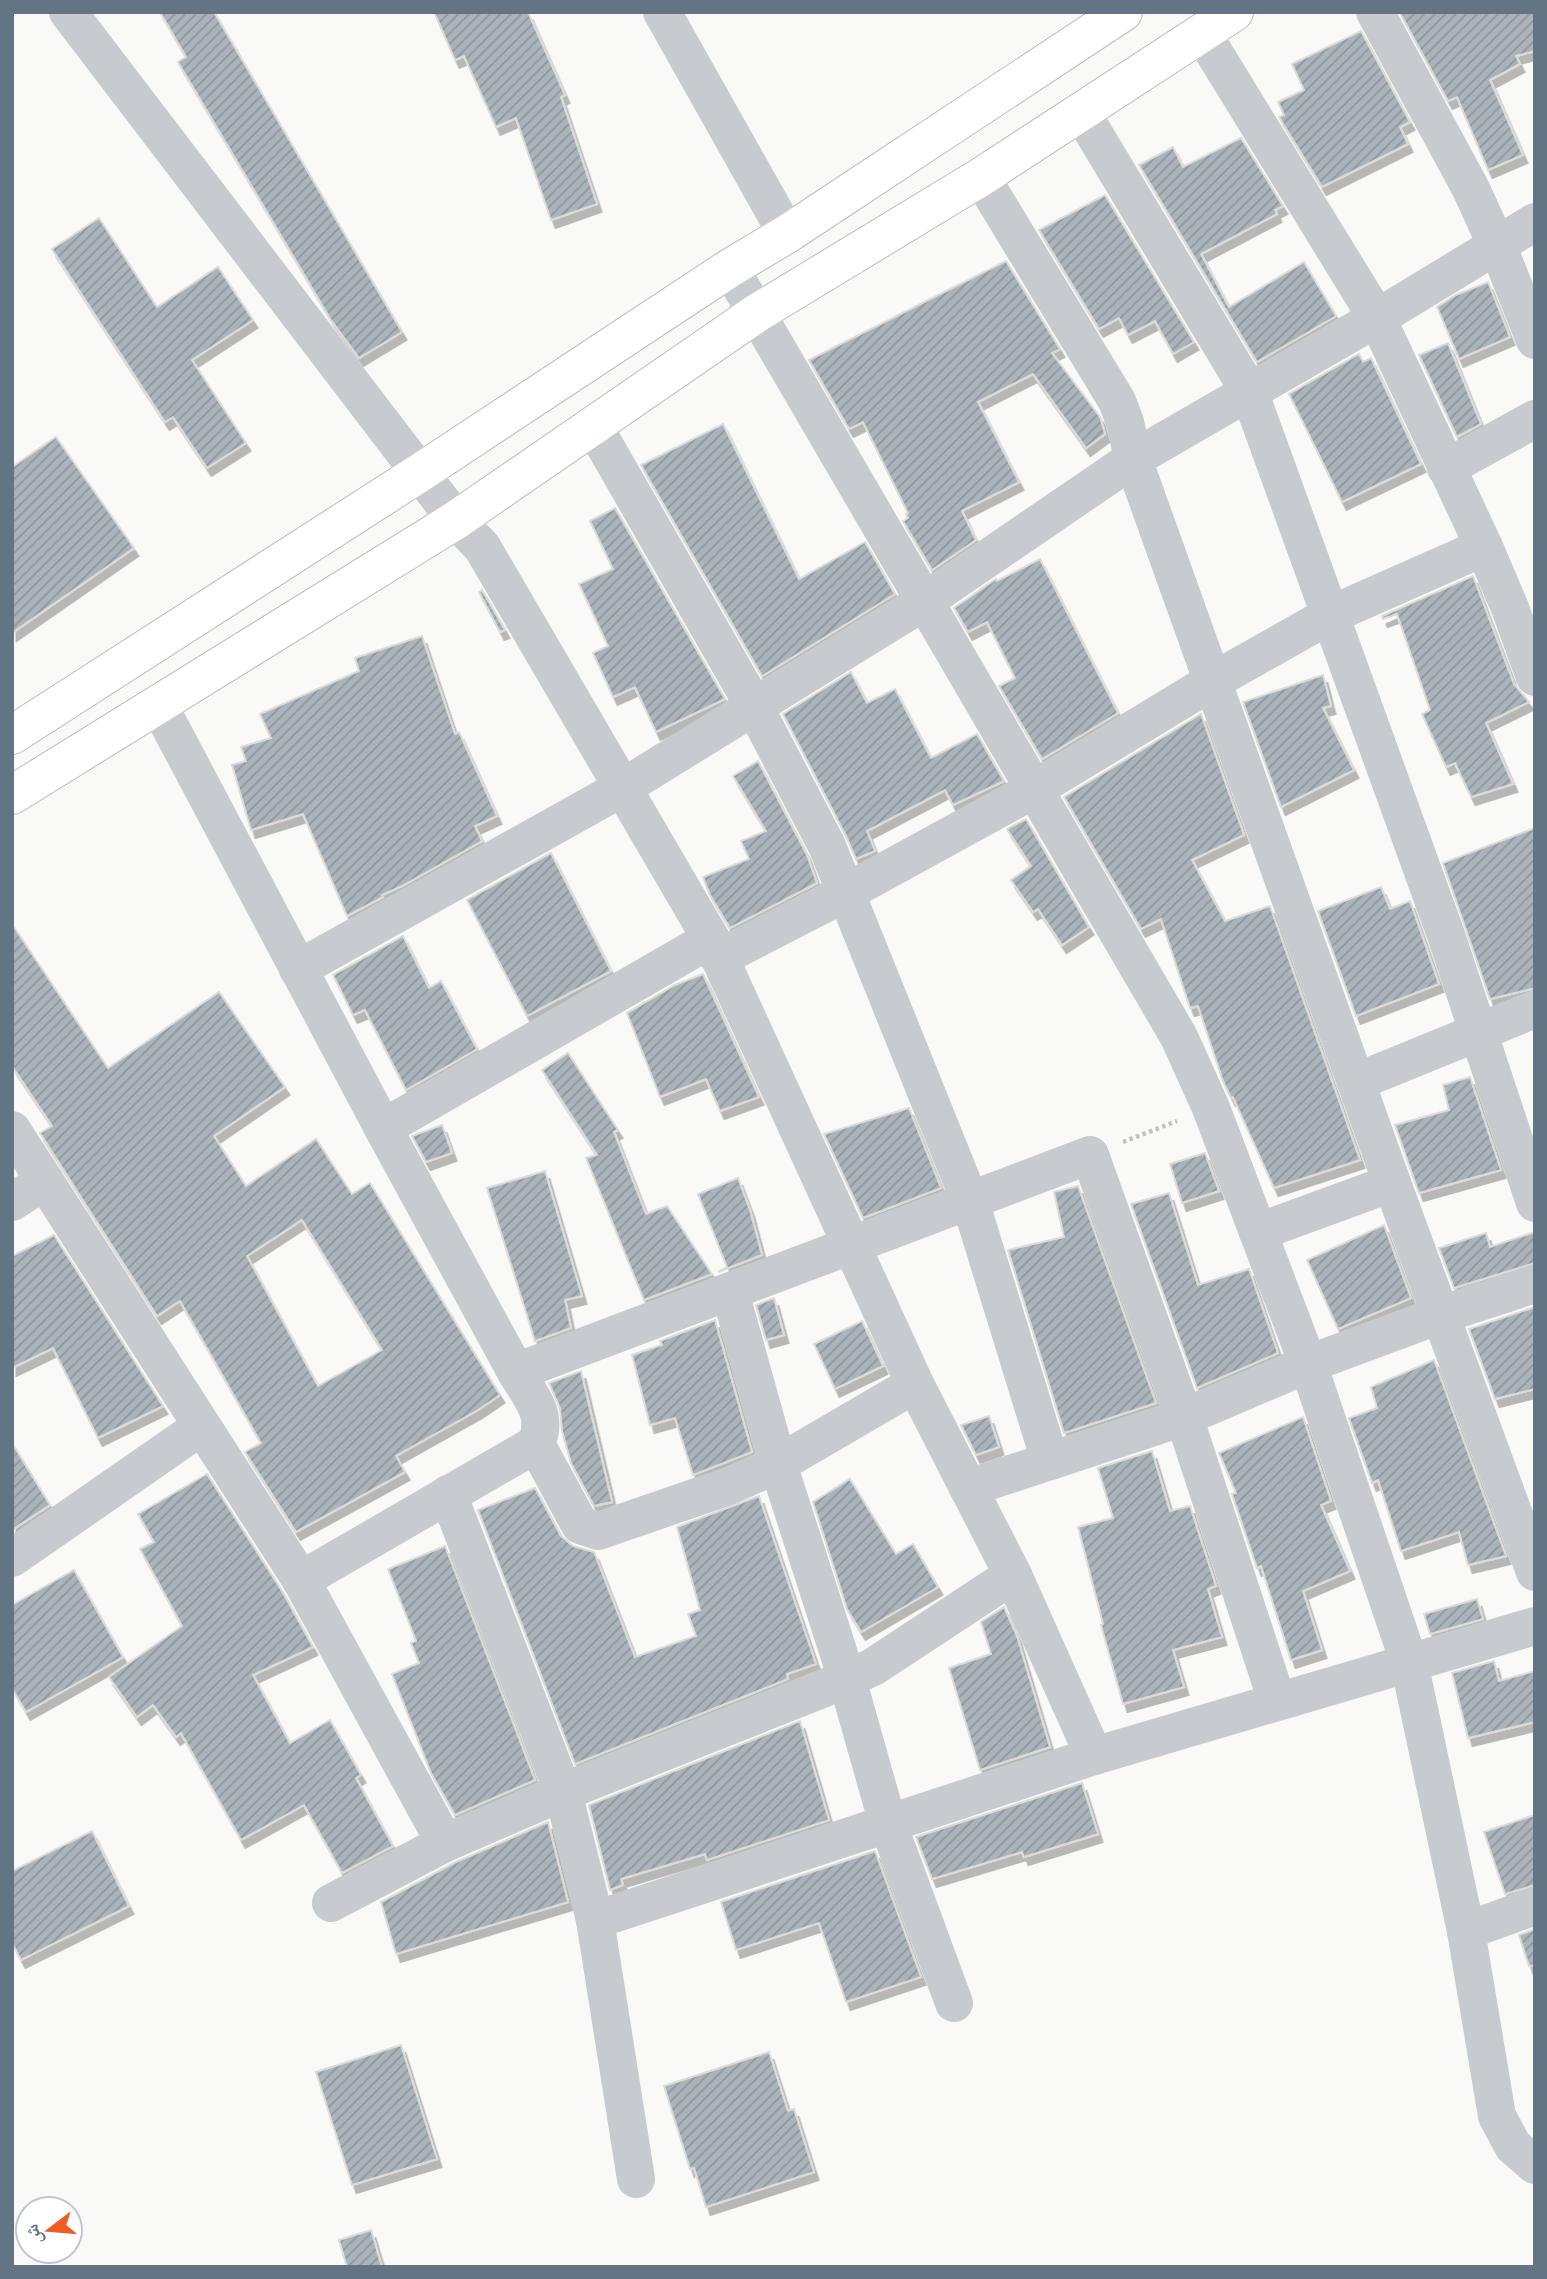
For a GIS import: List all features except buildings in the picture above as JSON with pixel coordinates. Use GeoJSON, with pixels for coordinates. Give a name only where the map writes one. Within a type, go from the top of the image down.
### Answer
{"type":"FeatureCollection","features":[{"type":"Feature","properties":{"kind":"main road"},"geometry":{"type":"LineString","coordinates":[[12,735],[421,472],[730,268],[787,234],[1123,12]]}},
{"type":"Feature","properties":{"kind":"main road"},"geometry":{"type":"LineString","coordinates":[[12,795],[456,520],[757,313],[981,177],[1234,12]]}},
{"type":"Feature","properties":{"kind":"street"},"geometry":{"type":"LineString","coordinates":[[68,12],[456,520],[482,547],[715,949],[915,1384],[1013,1575],[1094,1756]]}},
{"type":"Feature","properties":{"kind":"street"},"geometry":{"type":"LineString","coordinates":[[662,12],[787,234]]}},
{"type":"Feature","properties":{"kind":"street"},"geometry":{"type":"LineString","coordinates":[[1375,12],[1471,190],[1535,341]]}},
{"type":"Feature","properties":{"kind":"street"},"geometry":{"type":"LineString","coordinates":[[1202,33],[1377,318],[1510,608],[1535,677]]}},
{"type":"Feature","properties":{"kind":"street"},"geometry":{"type":"LineString","coordinates":[[1081,112],[1249,391],[1446,935],[1535,1203]]}},
{"type":"Feature","properties":{"kind":"street"},"geometry":{"type":"LineString","coordinates":[[981,177],[1117,401],[1125,422],[1133,459],[1392,1183],[1535,1572]]}},
{"type":"Feature","properties":{"kind":"street"},"geometry":{"type":"LineString","coordinates":[[298,969],[622,788],[925,601],[1133,459],[1377,318],[1535,222]]}},
{"type":"Feature","properties":{"kind":"street"},"geometry":{"type":"LineString","coordinates":[[730,268],[1179,1037],[1211,1108],[1308,1364],[1409,1662],[1466,1931],[1497,2116],[1513,2146],[1535,2165]]}},
{"type":"Feature","properties":{"kind":"street"},"geometry":{"type":"LineString","coordinates":[[1446,468],[1535,419]]}},
{"type":"Feature","properties":{"kind":"street"},"geometry":{"type":"LineString","coordinates":[[593,425],[754,706],[827,846],[970,1201],[1050,1461]]}},
{"type":"Feature","properties":{"kind":"street"},"geometry":{"type":"LineString","coordinates":[[383,1128],[715,949],[845,893],[1035,789],[1213,681],[1330,615],[1483,547]]}},
{"type":"Feature","properties":{"kind":"street"},"geometry":{"type":"LineString","coordinates":[[158,704],[383,1128],[542,1420],[541,1433],[536,1444],[301,1580]]}},
{"type":"Feature","properties":{"kind":"street"},"geometry":{"type":"LineString","coordinates":[[1356,1082],[1535,1009]]}},
{"type":"Feature","properties":{"kind":"street"},"geometry":{"type":"LineString","coordinates":[[12,1130],[301,1580],[445,1843]]}},
{"type":"Feature","properties":{"kind":"street"},"geometry":{"type":"LineString","coordinates":[[516,1372],[1090,1155],[1184,1417],[1277,1701]]}},
{"type":"Feature","properties":{"kind":"street"},"geometry":{"type":"LineString","coordinates":[[12,1202],[45,1181]]}},
{"type":"Feature","properties":{"kind":"street"},"geometry":{"type":"LineString","coordinates":[[1258,1233],[1392,1183]]}},
{"type":"Feature","properties":{"kind":"street"},"geometry":{"type":"LineString","coordinates":[[968,1488],[1184,1417],[1308,1364],[1440,1315],[1535,1284]]}},
{"type":"Feature","properties":{"kind":"street"},"geometry":{"type":"LineString","coordinates":[[730,1292],[778,1464],[847,1679],[888,1824],[954,2003]]}},
{"type":"Feature","properties":{"kind":"street"},"geometry":{"type":"LineString","coordinates":[[536,1444],[580,1525],[598,1531],[729,1486],[778,1464],[915,1384]]}},
{"type":"Feature","properties":{"kind":"street"},"geometry":{"type":"LineString","coordinates":[[12,1558],[202,1426]]}},
{"type":"Feature","properties":{"kind":"street"},"geometry":{"type":"LineString","coordinates":[[449,1494],[563,1792],[595,1920],[636,2179]]}},
{"type":"Feature","properties":{"kind":"street"},"geometry":{"type":"LineString","coordinates":[[331,1903],[445,1843],[563,1792],[873,1667],[1013,1575]]}},
{"type":"Feature","properties":{"kind":"street"},"geometry":{"type":"LineString","coordinates":[[595,1920],[1094,1756],[1535,1626]]}},
{"type":"Feature","properties":{"kind":"street"},"geometry":{"type":"LineString","coordinates":[[1466,1931],[1535,1906]]}},
{"type":"Feature","properties":{"kind":"path"},"geometry":{"type":"LineString","coordinates":[[1090,1155],[1211,1108]]}}]}
